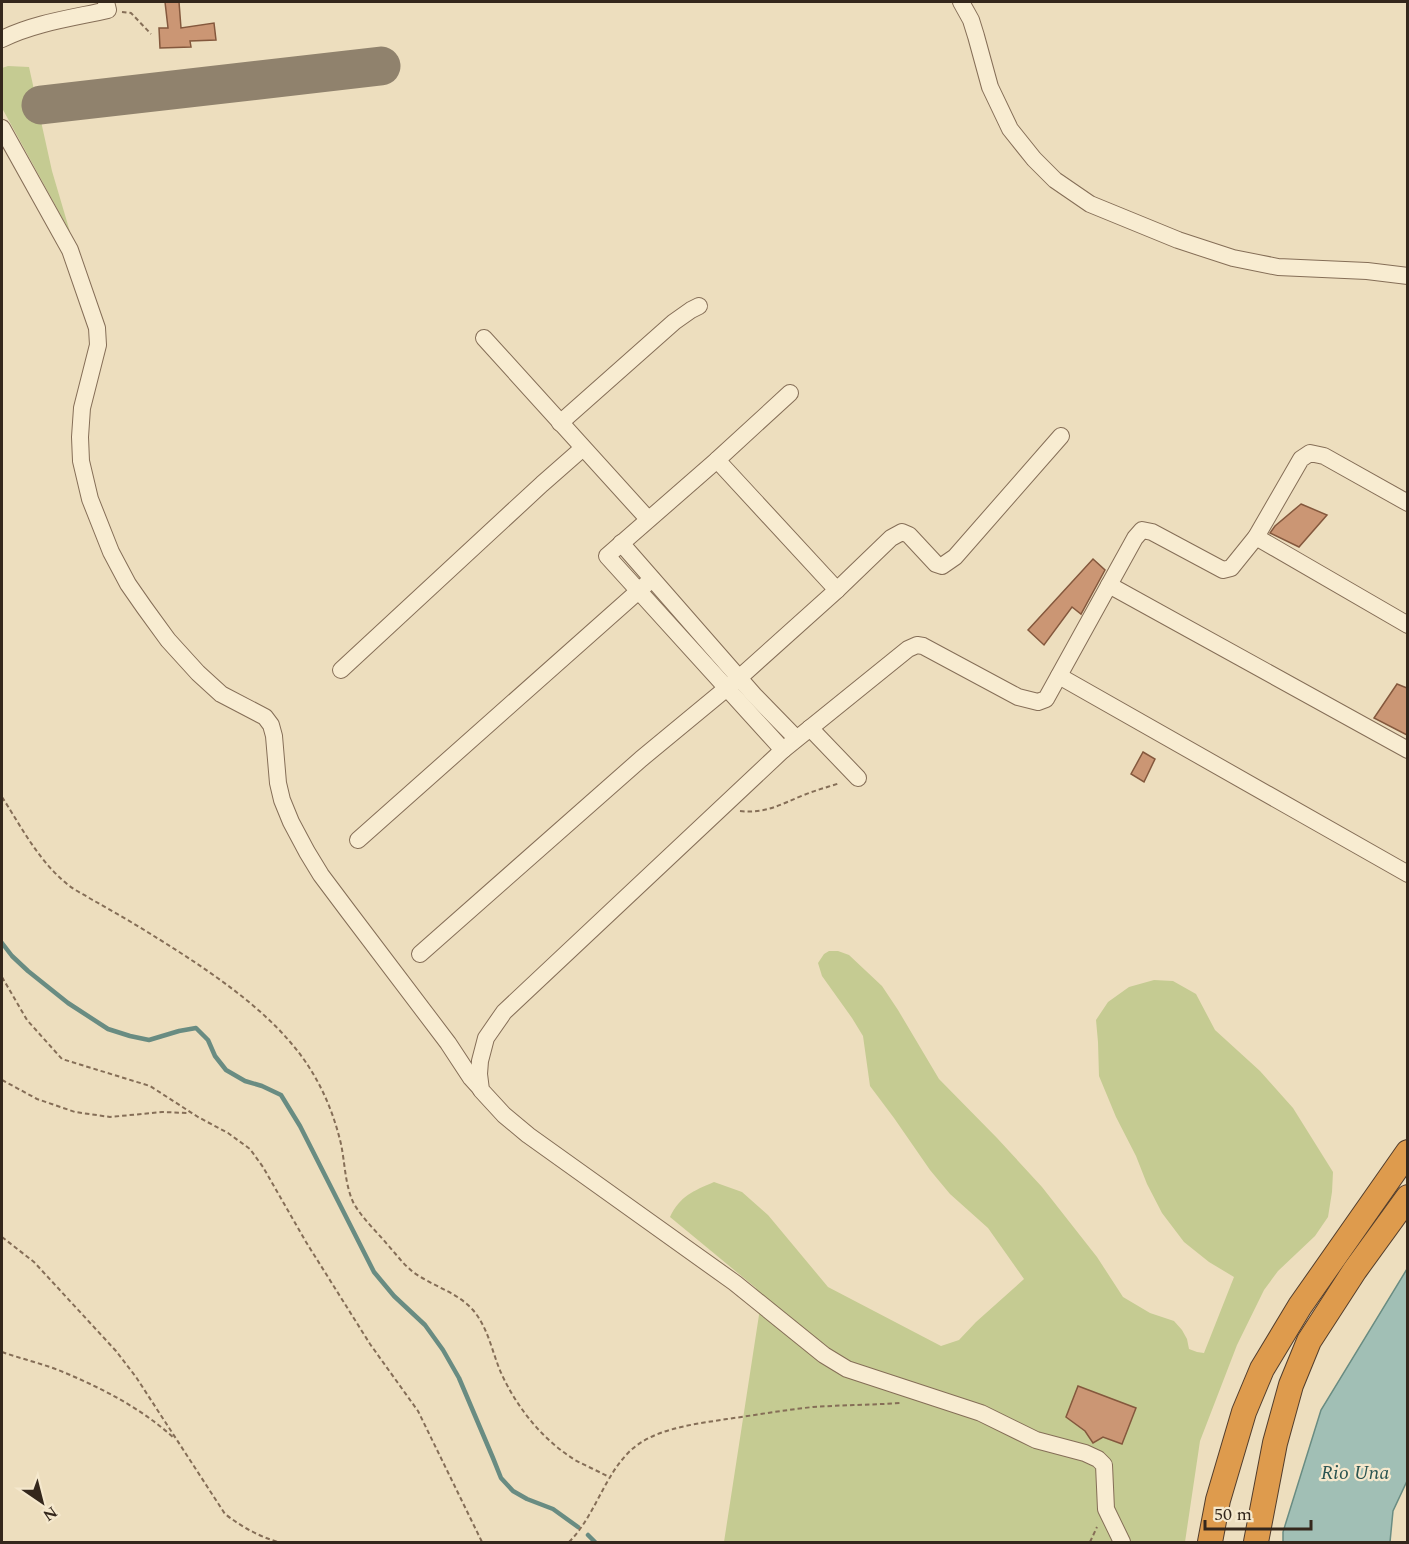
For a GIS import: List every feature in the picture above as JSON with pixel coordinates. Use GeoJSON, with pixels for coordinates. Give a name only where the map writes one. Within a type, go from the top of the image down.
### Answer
{"type":"FeatureCollection","features":[{"type":"Feature","properties":{"kind":"highway"},"geometry":{"type":"LineString","coordinates":[[1210,1542],[1218,1500],[1244,1412],[1262,1369],[1300,1306],[1407,1152]]}},
{"type":"Feature","properties":{"kind":"highway"},"geometry":{"type":"LineString","coordinates":[[1256,1542],[1275,1443],[1291,1385],[1309,1341],[1355,1270],[1407,1197]]}},
{"type":"Feature","properties":{"kind":"street"},"geometry":{"type":"LineString","coordinates":[[961,2],[976,36],[990,87],[1010,129],[1034,159],[1055,180],[1090,204],[1178,240],[1233,258],[1278,267],[1367,271],[1407,276]]}},
{"type":"Feature","properties":{"kind":"street"},"geometry":{"type":"LineString","coordinates":[[2,39],[14,33],[107,6]]}},
{"type":"Feature","properties":{"kind":"street"},"geometry":{"type":"LineString","coordinates":[[2,128],[70,250],[97,328],[98,345],[82,408],[81,461],[90,499],[111,552],[128,584],[144,607],[168,640],[198,673],[221,694],[266,717],[274,736],[278,783],[282,800],[307,852],[335,893],[448,1043],[471,1078],[504,1115],[528,1135],[735,1283],[824,1355],[847,1369],[981,1413],[1044,1444],[1085,1453],[1098,1459],[1104,1465],[1106,1509],[1122,1542]]}},
{"type":"Feature","properties":{"kind":"street"},"geometry":{"type":"LineString","coordinates":[[560,423],[674,322],[699,306]]}},
{"type":"Feature","properties":{"kind":"street"},"geometry":{"type":"LineString","coordinates":[[484,338],[648,519]]}},
{"type":"Feature","properties":{"kind":"street"},"geometry":{"type":"LineString","coordinates":[[790,393],[608,556],[639,591],[733,683],[858,778]]}},
{"type":"Feature","properties":{"kind":"street"},"geometry":{"type":"LineString","coordinates":[[420,954],[641,759],[733,683],[891,538],[902,532],[909,535],[936,564],[942,566],[955,557],[1061,435]]}},
{"type":"Feature","properties":{"kind":"street"},"geometry":{"type":"LineString","coordinates":[[341,670],[583,448]]}},
{"type":"Feature","properties":{"kind":"street"},"geometry":{"type":"LineString","coordinates":[[481,1090],[480,1061],[486,1038],[504,1012],[783,750],[908,649],[917,645],[923,646],[1018,697],[1038,702],[1046,699],[1135,538],[1142,530],[1152,532],[1222,570],[1231,568],[1256,537],[1301,459],[1310,453],[1324,456],[1407,503]]}},
{"type":"Feature","properties":{"kind":"street"},"geometry":{"type":"LineString","coordinates":[[717,460],[837,590]]}},
{"type":"Feature","properties":{"kind":"street"},"geometry":{"type":"LineString","coordinates":[[1256,537],[1407,625]]}},
{"type":"Feature","properties":{"kind":"street"},"geometry":{"type":"LineString","coordinates":[[621,543],[652,579],[783,750]]}},
{"type":"Feature","properties":{"kind":"street"},"geometry":{"type":"LineString","coordinates":[[358,840],[652,579]]}},
{"type":"Feature","properties":{"kind":"street"},"geometry":{"type":"LineString","coordinates":[[1109,585],[1407,750]]}},
{"type":"Feature","properties":{"kind":"street"},"geometry":{"type":"LineString","coordinates":[[1059,676],[1407,874]]}},
{"type":"Feature","properties":{"kind":"path"},"geometry":{"type":"LineString","coordinates":[[107,6],[131,13],[151,34]]}},
{"type":"Feature","properties":{"kind":"path"},"geometry":{"type":"LineString","coordinates":[[725,806],[741,812],[756,813],[858,778]]}},
{"type":"Feature","properties":{"kind":"path"},"geometry":{"type":"LineString","coordinates":[[2,797],[32,846],[68,885],[149,933],[229,986],[291,1042],[312,1070],[333,1112],[349,1192],[361,1213],[412,1271],[454,1294],[472,1309],[487,1334],[502,1375],[534,1425],[561,1450],[609,1477]]}},
{"type":"Feature","properties":{"kind":"path"},"geometry":{"type":"LineString","coordinates":[[2,977],[27,1020],[62,1059],[150,1086],[250,1149],[370,1344],[418,1411],[482,1542]]}},
{"type":"Feature","properties":{"kind":"path"},"geometry":{"type":"LineString","coordinates":[[2,1080],[37,1099],[75,1112],[110,1117],[192,1113]]}},
{"type":"Feature","properties":{"kind":"path"},"geometry":{"type":"LineString","coordinates":[[2,1237],[34,1262],[116,1351],[136,1377],[225,1514],[261,1537],[278,1542]]}},
{"type":"Feature","properties":{"kind":"path"},"geometry":{"type":"LineString","coordinates":[[2,1352],[62,1371],[132,1405],[158,1422],[178,1442]]}},
{"type":"Feature","properties":{"kind":"path"},"geometry":{"type":"LineString","coordinates":[[569,1542],[580,1532],[609,1477],[630,1451],[648,1439],[679,1427],[813,1407],[903,1403]]}},
{"type":"Feature","properties":{"kind":"green space"},"geometry":{"type":"Polygon","coordinates":[[[29,67],[52,171],[70,232],[2,108],[2,68],[29,67]]]}},
{"type":"Feature","properties":{"kind":"green space"},"geometry":{"type":"Polygon","coordinates":[[[829,951],[849,955],[882,986],[939,1079],[1042,1187],[1097,1257],[1123,1297],[1150,1313],[1174,1321],[1187,1339],[1189,1349],[1204,1353],[1234,1277],[1209,1262],[1184,1242],[1162,1213],[1116,1117],[1099,1076],[1096,1020],[1108,1002],[1129,987],[1154,980],[1173,981],[1196,994],[1215,1030],[1260,1071],[1293,1108],[1333,1172],[1328,1217],[1315,1236],[1278,1271],[1264,1290],[1237,1345],[1200,1441],[1185,1542],[724,1542],[759,1315],[756,1288],[670,1217],[683,1199],[693,1191],[714,1182],[742,1192],[768,1215],[828,1287],[941,1346],[959,1340],[1024,1279],[988,1228],[950,1194],[930,1170],[870,1086],[863,1036],[822,976],[818,963],[829,951]]]}},
{"type":"Feature","properties":{"kind":"water","name":"Rio Una"},"geometry":{"type":"Polygon","coordinates":[[[1407,1269],[1407,1481],[1393,1511],[1390,1542],[1283,1542],[1283,1532],[1321,1410],[1407,1269]]]}},
{"type":"Feature","properties":{"kind":"building"},"geometry":{"type":"Polygon","coordinates":[[[165,2],[179,2],[181,28],[214,23],[216,40],[190,41],[191,47],[160,48],[159,28],[168,28],[165,2]]]}},
{"type":"Feature","properties":{"kind":"building"},"geometry":{"type":"Polygon","coordinates":[[[1301,504],[1327,515],[1299,547],[1270,533],[1301,504]]]}},
{"type":"Feature","properties":{"kind":"building"},"geometry":{"type":"Polygon","coordinates":[[[1093,559],[1105,570],[1081,614],[1072,607],[1044,645],[1028,630],[1093,559]]]}},
{"type":"Feature","properties":{"kind":"building"},"geometry":{"type":"Polygon","coordinates":[[[1397,684],[1407,688],[1407,735],[1374,718],[1397,684]]]}},
{"type":"Feature","properties":{"kind":"building"},"geometry":{"type":"Polygon","coordinates":[[[1143,752],[1155,759],[1144,782],[1131,774],[1143,752]]]}},
{"type":"Feature","properties":{"kind":"building"},"geometry":{"type":"Polygon","coordinates":[[[1078,1386],[1136,1408],[1122,1444],[1103,1437],[1093,1443],[1085,1431],[1066,1417],[1078,1386]]]}},
{"type":"Feature","properties":{"kind":"waterway"},"geometry":{"type":"LineString","coordinates":[[2,943],[28,971],[68,1003],[108,1029],[149,1040],[196,1028],[208,1040],[215,1056],[226,1070],[245,1081],[281,1095],[300,1126],[374,1272],[394,1296],[425,1325],[443,1350],[459,1378],[501,1478],[513,1491],[553,1509],[578,1527]]}},
{"type":"Feature","properties":{"kind":"waterway"},"geometry":{"type":"LineString","coordinates":[[588,1535],[595,1542]]}},
{"type":"Feature","properties":{"kind":"taxiway"},"geometry":{"type":"LineString","coordinates":[[41,105],[381,66]]}}]}
